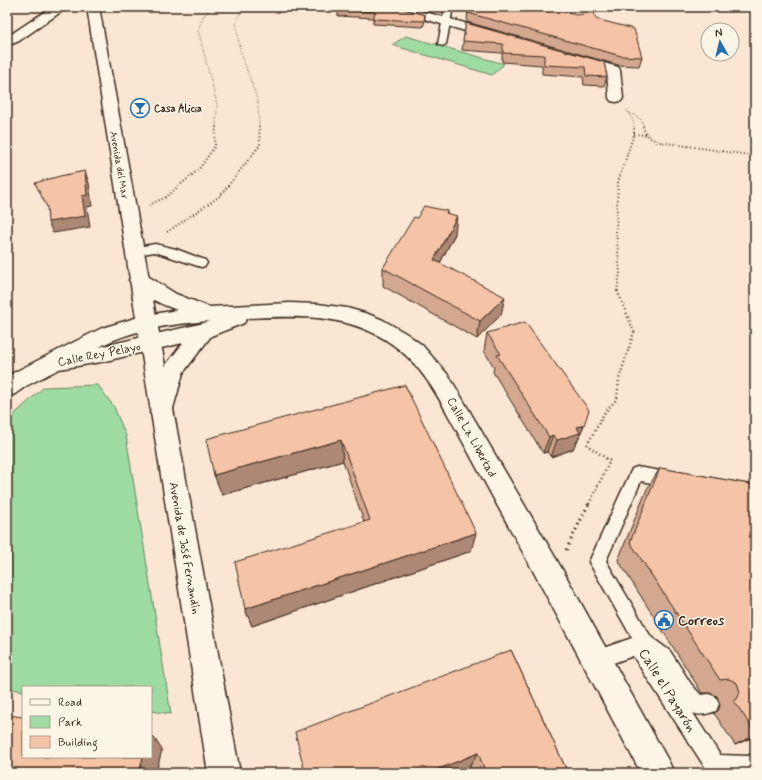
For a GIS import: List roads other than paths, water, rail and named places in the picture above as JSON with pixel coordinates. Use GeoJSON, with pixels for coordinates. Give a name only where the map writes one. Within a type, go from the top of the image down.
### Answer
{"type":"FeatureCollection","features":[{"type":"Feature","properties":{"kind":"street"},"geometry":{"type":"LineString","coordinates":[[7,42],[21,35],[36,21],[62,7]]}},
{"type":"Feature","properties":{"kind":"street","name":"Avenida del Mar"},"geometry":{"type":"LineString","coordinates":[[93,7],[147,322]]}},
{"type":"Feature","properties":{"kind":"street"},"geometry":{"type":"LineString","coordinates":[[394,7],[506,39]]}},
{"type":"Feature","properties":{"kind":"street"},"geometry":{"type":"LineString","coordinates":[[563,55],[613,70],[616,98]]}},
{"type":"Feature","properties":{"kind":"street"},"geometry":{"type":"LineString","coordinates":[[139,280],[154,291],[206,322]]}},
{"type":"Feature","properties":{"kind":"street","name":"Calle La Libertad"},"geometry":{"type":"LineString","coordinates":[[206,322],[253,311],[308,309],[337,312],[362,320],[399,338],[420,355],[441,382],[552,578],[658,773]]}},
{"type":"Feature","properties":{"kind":"street"},"geometry":{"type":"LineString","coordinates":[[55,362],[85,344],[109,333],[147,322],[179,316],[206,322]]}},
{"type":"Feature","properties":{"kind":"street","name":"Avenida de José Fernandín"},"geometry":{"type":"LineString","coordinates":[[147,322],[161,412],[224,773]]}},
{"type":"Feature","properties":{"kind":"street"},"geometry":{"type":"LineString","coordinates":[[161,412],[173,370],[206,322]]}},
{"type":"Feature","properties":{"kind":"street","name":"Calle Rey Pelayo"},"geometry":{"type":"LineString","coordinates":[[7,388],[18,380],[55,362],[150,344],[206,322]]}},
{"type":"Feature","properties":{"kind":"lane"},"geometry":{"type":"LineString","coordinates":[[442,44],[449,7]]}},
{"type":"Feature","properties":{"kind":"lane"},"geometry":{"type":"LineString","coordinates":[[134,249],[155,248],[172,252],[201,263]]}},
{"type":"Feature","properties":{"kind":"lane","name":"Calle el Payarón"},"geometry":{"type":"LineString","coordinates":[[692,483],[637,474],[597,562],[641,644],[714,765],[749,766],[755,763]]}},
{"type":"Feature","properties":{"kind":"lane"},"geometry":{"type":"LineString","coordinates":[[596,660],[641,644],[663,658],[684,691],[697,704],[708,704]]}},
{"type":"Feature","properties":{"kind":"place","name":"Casa Alicia"},"geometry":{"type":"Point","coordinates":[140,108]}},
{"type":"Feature","properties":{"kind":"place","name":"Correos"},"geometry":{"type":"Point","coordinates":[664,620]}}]}
